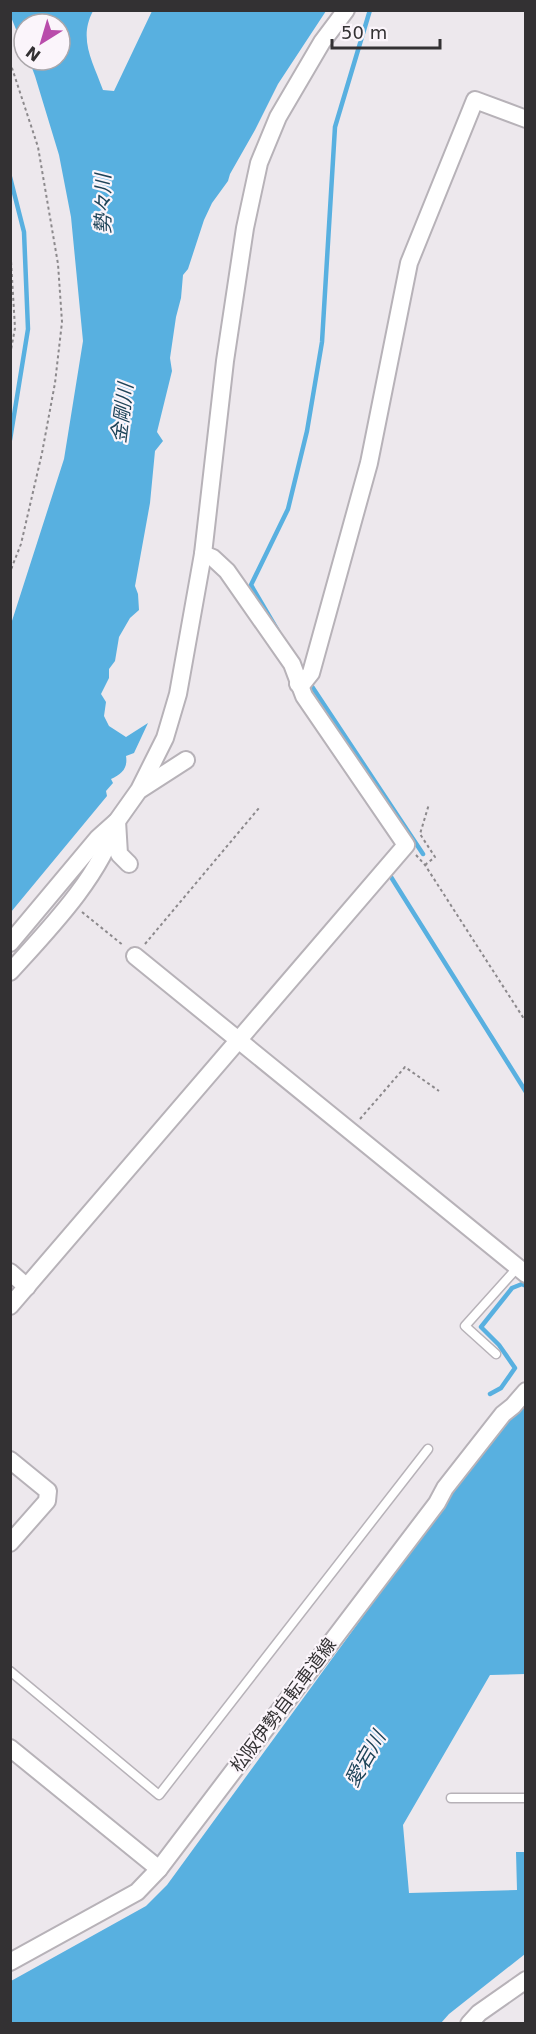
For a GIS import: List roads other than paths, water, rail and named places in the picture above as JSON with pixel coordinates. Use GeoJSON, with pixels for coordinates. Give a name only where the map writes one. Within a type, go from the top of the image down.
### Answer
{"type":"FeatureCollection","features":[{"type":"Feature","properties":{"kind":"street"},"geometry":{"type":"LineString","coordinates":[[10,943],[98,838],[117,821],[139,790],[165,738],[178,694],[203,554],[225,361],[245,228],[259,163],[278,117],[322,42],[346,10]]}},
{"type":"Feature","properties":{"kind":"street"},"geometry":{"type":"LineString","coordinates":[[10,1306],[406,845],[304,696],[304,680],[369,463],[409,263],[475,100],[525,120]]}},
{"type":"Feature","properties":{"kind":"street"},"geometry":{"type":"LineString","coordinates":[[203,554],[213,558],[227,571],[304,680]]}},
{"type":"Feature","properties":{"kind":"street"},"geometry":{"type":"LineString","coordinates":[[139,790],[186,760]]}},
{"type":"Feature","properties":{"kind":"street"},"geometry":{"type":"LineString","coordinates":[[117,821],[119,854],[129,864]]}},
{"type":"Feature","properties":{"kind":"street"},"geometry":{"type":"LineString","coordinates":[[10,972],[71,903],[111,839],[117,821]]}},
{"type":"Feature","properties":{"kind":"street"},"geometry":{"type":"LineString","coordinates":[[135,956],[521,1271]]}},
{"type":"Feature","properties":{"kind":"street"},"geometry":{"type":"LineString","coordinates":[[10,1272],[27,1287]]}},
{"type":"Feature","properties":{"kind":"street","name":"松阪伊勢自転車道線"},"geometry":{"type":"LineString","coordinates":[[10,1962],[137,1892],[159,1869],[437,1503],[445,1488],[502,1414],[513,1406],[525,1391]]}},
{"type":"Feature","properties":{"kind":"street"},"geometry":{"type":"LineString","coordinates":[[10,1460],[48,1491],[47,1501],[10,1543]]}},
{"type":"Feature","properties":{"kind":"street"},"geometry":{"type":"LineString","coordinates":[[10,1748],[159,1869]]}},
{"type":"Feature","properties":{"kind":"street"},"geometry":{"type":"LineString","coordinates":[[469,2024],[479,2013],[525,1980]]}},
{"type":"Feature","properties":{"kind":"lane"},"geometry":{"type":"LineString","coordinates":[[496,1354],[465,1326],[521,1271]]}},
{"type":"Feature","properties":{"kind":"lane"},"geometry":{"type":"LineString","coordinates":[[10,1671],[159,1796],[428,1449]]}},
{"type":"Feature","properties":{"kind":"lane"},"geometry":{"type":"LineString","coordinates":[[451,1798],[525,1798]]}},
{"type":"Feature","properties":{"kind":"water"},"geometry":{"type":"Polygon","coordinates":[[[11,10],[93,11],[87,31],[91,60],[103,90],[114,91],[152,11],[326,11],[278,84],[228,181],[212,203],[188,269],[183,275],[170,358],[172,371],[157,432],[163,441],[155,451],[150,503],[135,586],[139,610],[130,618],[119,637],[115,661],[109,669],[109,678],[101,694],[106,702],[104,716],[109,726],[126,737],[148,723],[134,753],[126,756],[123,770],[111,779],[113,783],[106,791],[107,796],[11,912],[11,624],[64,459],[83,341],[71,217],[59,155],[34,72],[72,72],[72,12],[12,12],[12,19],[11,10]]]}},
{"type":"Feature","properties":{"kind":"water","name":"愛宕川"},"geometry":{"type":"Polygon","coordinates":[[[525,1400],[525,1674],[490,1675],[403,1825],[409,1893],[517,1890],[516,1852],[525,1852],[525,1954],[449,2014],[441,2023],[11,2024],[11,1981],[146,1906],[167,1885],[504,1423],[525,1400]]]}},
{"type":"Feature","properties":{"kind":"waterway"},"geometry":{"type":"LineString","coordinates":[[278,631],[251,585],[288,509],[307,431],[322,342],[335,127],[370,10]]}},
{"type":"Feature","properties":{"kind":"waterway"},"geometry":{"type":"LineString","coordinates":[[10,177],[24,232],[28,329],[10,440]]}},
{"type":"Feature","properties":{"kind":"waterway"},"geometry":{"type":"LineString","coordinates":[[309,682],[423,854]]}},
{"type":"Feature","properties":{"kind":"waterway"},"geometry":{"type":"LineString","coordinates":[[391,877],[526,1092]]}},
{"type":"Feature","properties":{"kind":"waterway"},"geometry":{"type":"LineString","coordinates":[[490,1394],[501,1388],[515,1368],[499,1345],[481,1327],[512,1288],[522,1284],[526,1286]]}},
{"type":"Feature","properties":{"kind":"water label","name":"勢々川"},"geometry":{"type":"Point","coordinates":[103,204]}},
{"type":"Feature","properties":{"kind":"water label","name":"金剛川"},"geometry":{"type":"Point","coordinates":[122,413]}}]}
